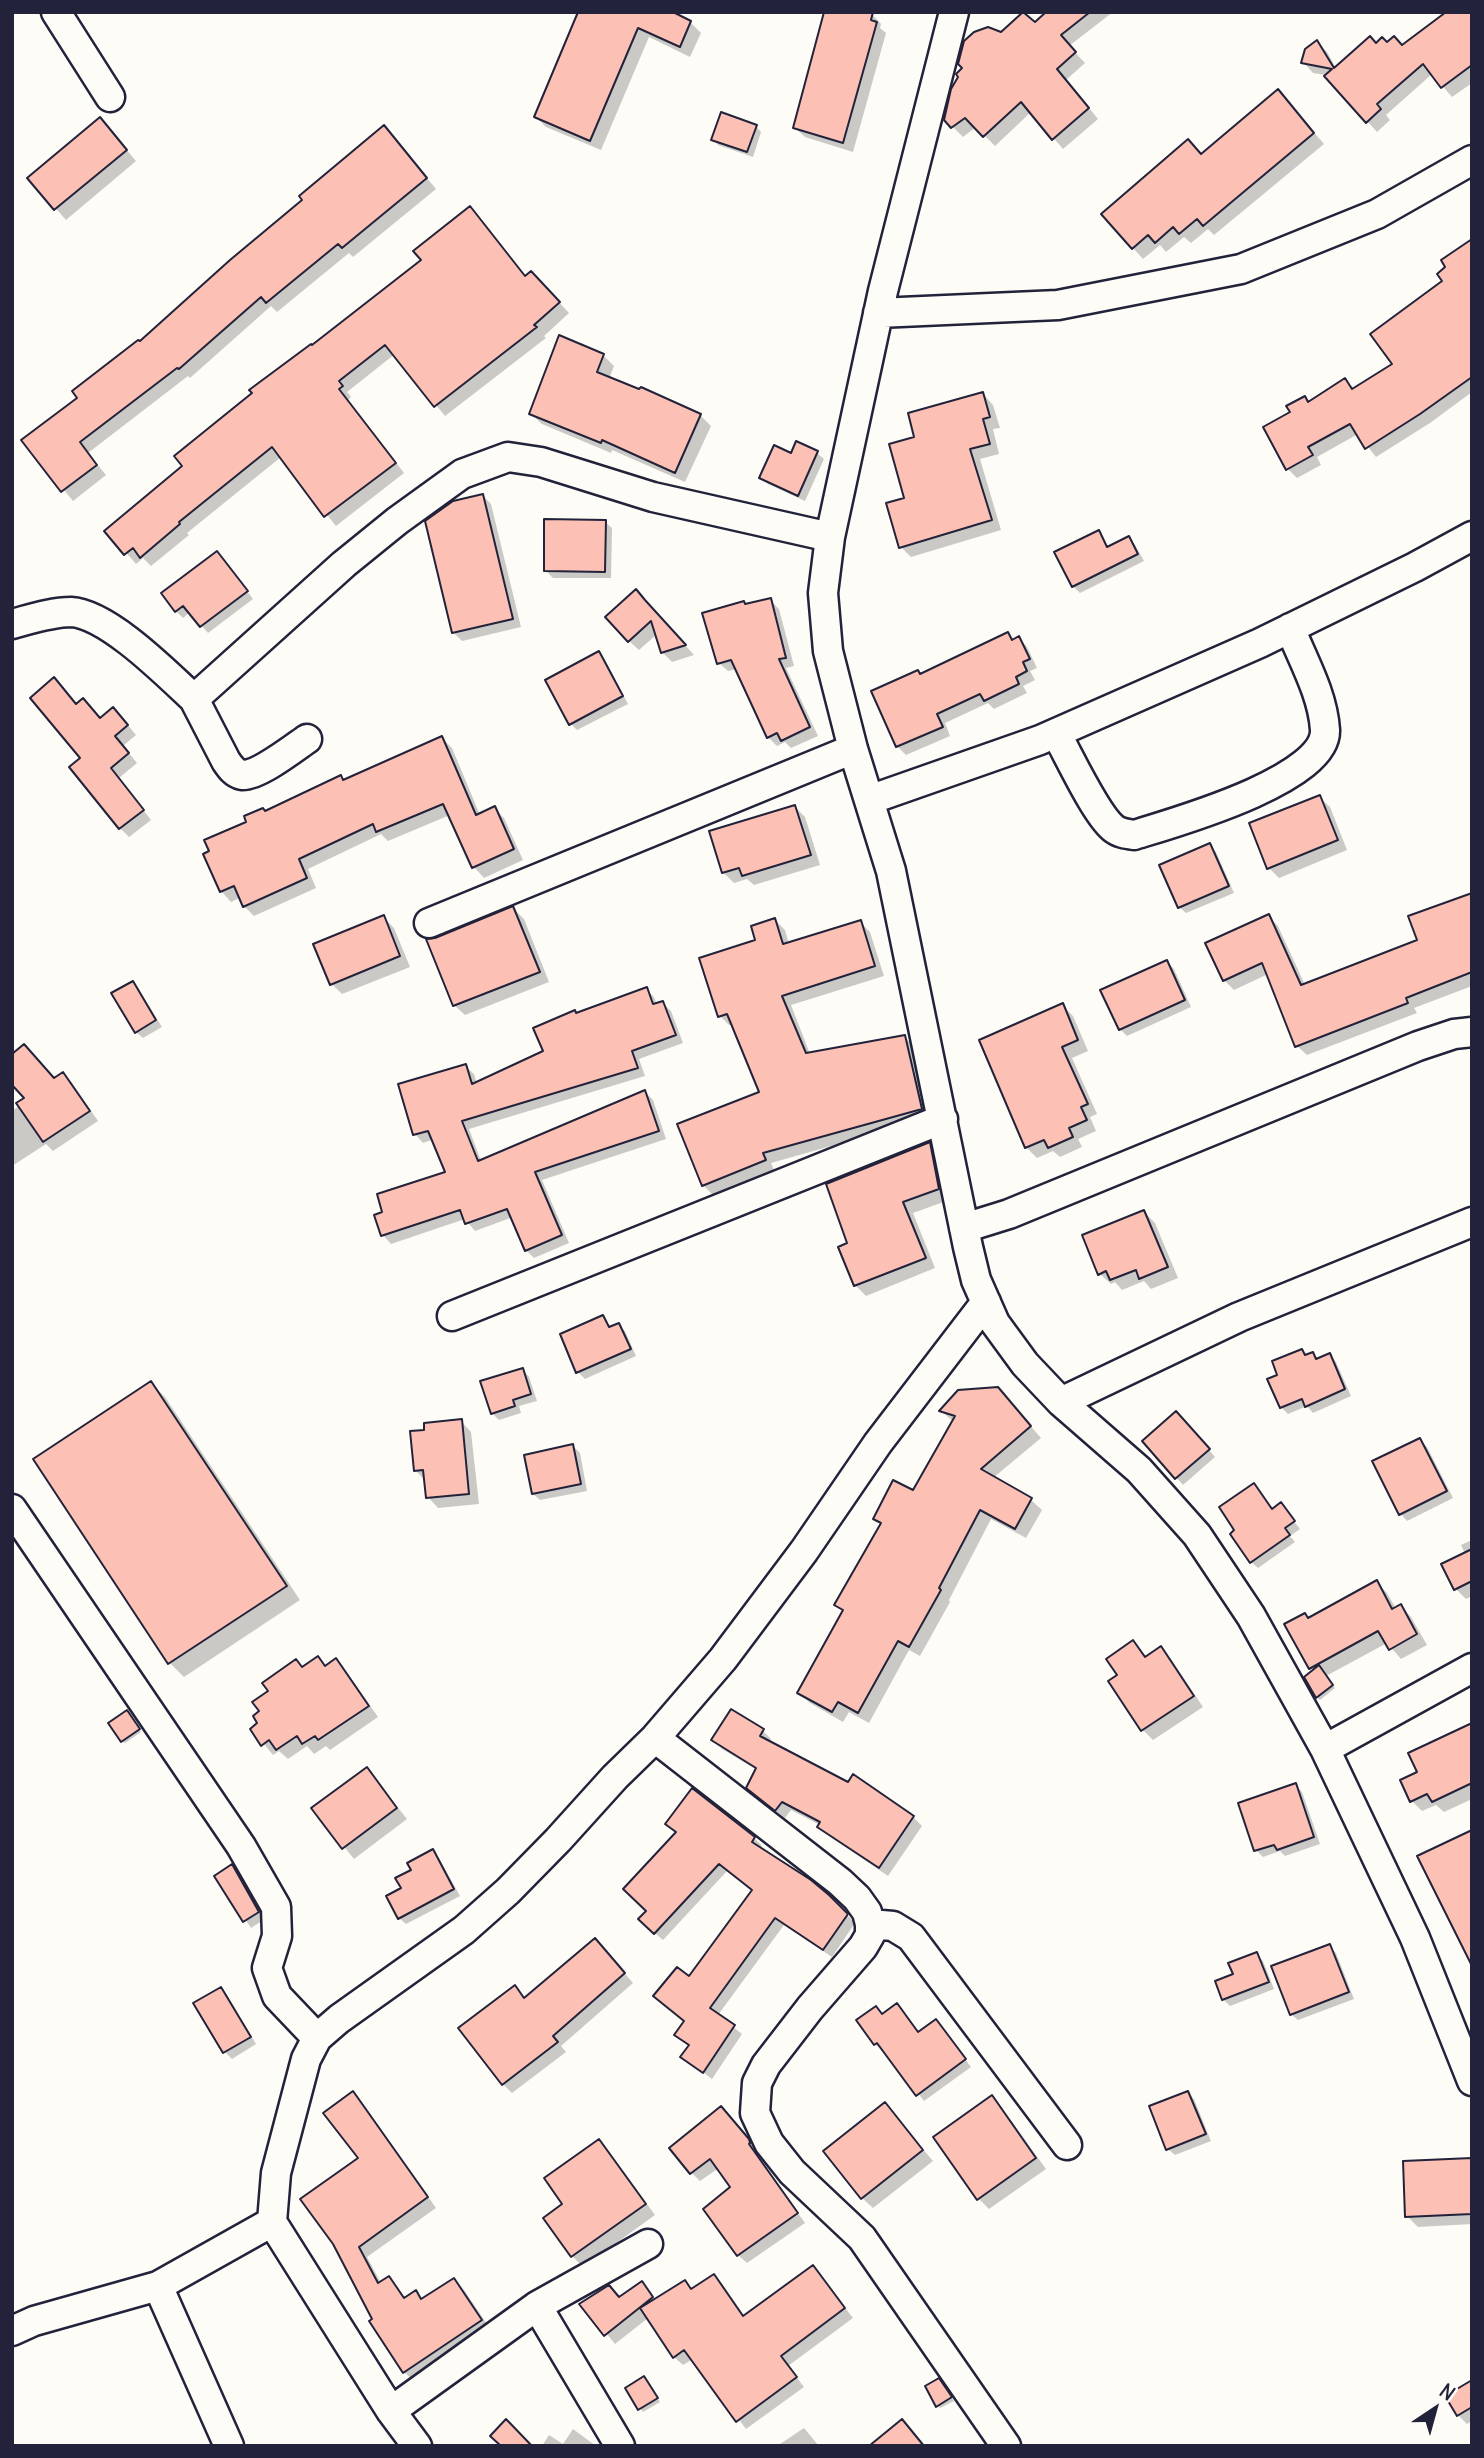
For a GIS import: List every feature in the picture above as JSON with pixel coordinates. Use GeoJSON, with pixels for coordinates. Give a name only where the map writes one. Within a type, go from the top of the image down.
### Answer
{"type":"FeatureCollection","features":[{"type":"Feature","properties":{"kind":"street"},"geometry":{"type":"LineString","coordinates":[[56,12],[110,97]]}},
{"type":"Feature","properties":{"kind":"street"},"geometry":{"type":"LineString","coordinates":[[954,12],[878,313],[830,537],[823,593],[828,651],[853,749],[891,871],[976,1280],[995,1323],[1025,1364],[1061,1402],[1139,1470],[1197,1535],[1251,1616],[1325,1749],[1415,1938],[1472,2081]]}},
{"type":"Feature","properties":{"kind":"street"},"geometry":{"type":"LineString","coordinates":[[878,313],[1058,305],[1241,269],[1377,214],[1472,160]]}},
{"type":"Feature","properties":{"kind":"street"},"geometry":{"type":"LineString","coordinates":[[194,699],[344,564],[397,521],[462,474],[508,457],[541,462],[653,498],[830,537]]}},
{"type":"Feature","properties":{"kind":"street"},"geometry":{"type":"LineString","coordinates":[[869,800],[1056,733],[1290,628],[1472,536]]}},
{"type":"Feature","properties":{"kind":"street"},"geometry":{"type":"LineString","coordinates":[[12,624],[72,612],[95,618],[153,658],[194,699],[226,761],[231,769],[239,774],[247,775],[307,739]]}},
{"type":"Feature","properties":{"kind":"street"},"geometry":{"type":"LineString","coordinates":[[1056,733],[1099,811],[1113,828],[1124,834],[1134,835],[1202,815],[1287,777],[1319,749],[1325,733],[1320,702],[1290,628]]}},
{"type":"Feature","properties":{"kind":"street"},"geometry":{"type":"LineString","coordinates":[[429,923],[853,749]]}},
{"type":"Feature","properties":{"kind":"street"},"geometry":{"type":"LineString","coordinates":[[964,1228],[1009,1214],[1418,1046],[1454,1034],[1472,1032]]}},
{"type":"Feature","properties":{"kind":"street"},"geometry":{"type":"LineString","coordinates":[[452,1317],[943,1119]]}},
{"type":"Feature","properties":{"kind":"street"},"geometry":{"type":"LineString","coordinates":[[1061,1402],[1239,1317],[1472,1222]]}},
{"type":"Feature","properties":{"kind":"street"},"geometry":{"type":"LineString","coordinates":[[417,2446],[391,2411],[272,2222],[276,2173],[306,2059],[317,2038],[339,2019],[464,1930],[508,1891],[655,1738],[731,1648],[804,1551],[877,1443],[986,1303]]}},
{"type":"Feature","properties":{"kind":"street"},"geometry":{"type":"LineString","coordinates":[[12,1509],[241,1846],[276,1907],[277,1936],[267,1968],[277,1996],[317,2038]]}},
{"type":"Feature","properties":{"kind":"street"},"geometry":{"type":"LineString","coordinates":[[1325,1749],[1472,1668]]}},
{"type":"Feature","properties":{"kind":"street"},"geometry":{"type":"LineString","coordinates":[[655,1738],[840,1882],[867,1912],[870,1935],[766,2065],[757,2083],[755,2113],[769,2143],[792,2172],[862,2238],[1006,2446]]}},
{"type":"Feature","properties":{"kind":"street"},"geometry":{"type":"LineString","coordinates":[[870,1924],[893,1926],[911,1937],[1067,2145]]}},
{"type":"Feature","properties":{"kind":"street"},"geometry":{"type":"LineString","coordinates":[[12,2331],[34,2321],[158,2286],[272,2222]]}},
{"type":"Feature","properties":{"kind":"street"},"geometry":{"type":"LineString","coordinates":[[391,2411],[537,2306],[648,2244]]}},
{"type":"Feature","properties":{"kind":"street"},"geometry":{"type":"LineString","coordinates":[[158,2286],[229,2446]]}},
{"type":"Feature","properties":{"kind":"street"},"geometry":{"type":"LineString","coordinates":[[537,2306],[620,2446]]}},
{"type":"Feature","properties":{"kind":"building"},"geometry":{"type":"Polygon","coordinates":[[[578,12],[673,12],[691,21],[680,47],[638,28],[590,141],[534,117],[578,12]]]}},
{"type":"Feature","properties":{"kind":"building"},"geometry":{"type":"Polygon","coordinates":[[[824,12],[873,12],[871,20],[877,22],[843,143],[793,128],[824,12]]]}},
{"type":"Feature","properties":{"kind":"building"},"geometry":{"type":"Polygon","coordinates":[[[1023,12],[1035,22],[1046,12],[1090,12],[1061,35],[1076,52],[1057,69],[1089,108],[1052,140],[1021,102],[983,137],[965,118],[951,128],[944,120],[951,89],[958,77],[956,74],[962,68],[958,64],[964,41],[974,32],[988,27],[1001,32],[1023,12]]]}},
{"type":"Feature","properties":{"kind":"building"},"geometry":{"type":"Polygon","coordinates":[[[1446,12],[1472,12],[1472,65],[1441,88],[1423,64],[1377,104],[1381,109],[1366,123],[1324,76],[1332,69],[1301,63],[1305,49],[1317,40],[1334,68],[1370,36],[1376,43],[1382,37],[1387,42],[1394,36],[1402,45],[1446,12]]]}},
{"type":"Feature","properties":{"kind":"building"},"geometry":{"type":"Polygon","coordinates":[[[1278,89],[1314,133],[1203,226],[1197,219],[1179,234],[1173,227],[1155,243],[1148,235],[1132,249],[1101,214],[1188,139],[1201,154],[1278,89]]]}},
{"type":"Feature","properties":{"kind":"building"},"geometry":{"type":"Polygon","coordinates":[[[721,112],[757,125],[747,152],[711,140],[721,112]]]}},
{"type":"Feature","properties":{"kind":"building"},"geometry":{"type":"Polygon","coordinates":[[[100,117],[127,150],[54,210],[27,178],[100,117]]]}},
{"type":"Feature","properties":{"kind":"building"},"geometry":{"type":"Polygon","coordinates":[[[384,125],[427,178],[342,248],[338,244],[266,303],[261,297],[179,369],[80,442],[97,465],[61,492],[21,440],[77,398],[72,391],[140,341],[302,200],[299,196],[384,125]]]}},
{"type":"Feature","properties":{"kind":"building"},"geometry":{"type":"Polygon","coordinates":[[[470,206],[525,276],[531,271],[560,302],[534,325],[537,327],[434,407],[385,345],[339,381],[343,386],[339,389],[396,463],[324,517],[272,447],[179,522],[180,524],[140,558],[133,548],[124,555],[104,531],[182,466],[174,456],[252,393],[249,390],[421,260],[413,251],[470,206]]]}},
{"type":"Feature","properties":{"kind":"building"},"geometry":{"type":"Polygon","coordinates":[[[1472,239],[1472,377],[1365,449],[1350,424],[1308,447],[1313,455],[1286,470],[1263,427],[1290,412],[1286,406],[1305,396],[1308,402],[1345,378],[1352,389],[1392,364],[1370,334],[1442,281],[1437,274],[1445,267],[1441,260],[1472,239]]]}},
{"type":"Feature","properties":{"kind":"building"},"geometry":{"type":"Polygon","coordinates":[[[559,335],[604,354],[597,372],[639,389],[641,387],[701,414],[675,473],[602,440],[601,443],[529,414],[559,335]]]}},
{"type":"Feature","properties":{"kind":"building"},"geometry":{"type":"Polygon","coordinates":[[[983,392],[990,417],[983,419],[990,444],[970,449],[992,520],[899,548],[886,503],[904,498],[889,444],[914,437],[908,413],[983,392]]]}},
{"type":"Feature","properties":{"kind":"building"},"geometry":{"type":"Polygon","coordinates":[[[796,441],[818,451],[798,496],[759,478],[774,445],[791,453],[796,441]]]}},
{"type":"Feature","properties":{"kind":"building"},"geometry":{"type":"Polygon","coordinates":[[[483,494],[513,619],[452,633],[425,521],[453,501],[483,494]]]}},
{"type":"Feature","properties":{"kind":"building"},"geometry":{"type":"Polygon","coordinates":[[[544,519],[606,520],[605,572],[544,571],[544,519]]]}},
{"type":"Feature","properties":{"kind":"building"},"geometry":{"type":"Polygon","coordinates":[[[1099,530],[1107,547],[1129,536],[1138,554],[1072,587],[1054,552],[1099,530]]]}},
{"type":"Feature","properties":{"kind":"building"},"geometry":{"type":"Polygon","coordinates":[[[217,551],[248,591],[200,627],[183,606],[175,612],[161,593],[217,551]]]}},
{"type":"Feature","properties":{"kind":"building"},"geometry":{"type":"Polygon","coordinates":[[[636,589],[686,645],[661,653],[651,621],[628,642],[605,617],[636,589]]]}},
{"type":"Feature","properties":{"kind":"building"},"geometry":{"type":"Polygon","coordinates":[[[771,598],[786,658],[779,659],[810,727],[781,741],[777,733],[767,738],[731,660],[717,664],[702,613],[744,601],[745,604],[771,598]]]}},
{"type":"Feature","properties":{"kind":"building"},"geometry":{"type":"Polygon","coordinates":[[[1008,632],[1012,640],[1019,636],[1030,659],[1023,662],[1027,671],[1016,677],[1019,684],[984,701],[980,694],[937,714],[943,727],[896,747],[871,691],[918,670],[920,674],[1008,632]]]}},
{"type":"Feature","properties":{"kind":"building"},"geometry":{"type":"Polygon","coordinates":[[[599,651],[623,696],[569,725],[545,680],[599,651]]]}},
{"type":"Feature","properties":{"kind":"building"},"geometry":{"type":"Polygon","coordinates":[[[54,677],[76,704],[83,698],[100,718],[113,707],[128,725],[115,736],[129,753],[111,768],[144,810],[119,829],[69,767],[80,758],[30,698],[54,677]]]}},
{"type":"Feature","properties":{"kind":"building"},"geometry":{"type":"Polygon","coordinates":[[[442,736],[476,815],[495,806],[514,849],[472,868],[443,804],[376,832],[373,824],[299,859],[307,878],[243,907],[234,886],[220,892],[203,854],[209,851],[204,840],[246,822],[244,816],[263,808],[265,811],[341,775],[343,780],[442,736]]]}},
{"type":"Feature","properties":{"kind":"building"},"geometry":{"type":"Polygon","coordinates":[[[1320,795],[1338,840],[1267,869],[1249,823],[1320,795]]]}},
{"type":"Feature","properties":{"kind":"building"},"geometry":{"type":"Polygon","coordinates":[[[795,805],[811,855],[742,876],[739,868],[722,873],[709,831],[795,805]]]}},
{"type":"Feature","properties":{"kind":"building"},"geometry":{"type":"Polygon","coordinates":[[[1210,843],[1229,886],[1178,908],[1159,865],[1210,843]]]}},
{"type":"Feature","properties":{"kind":"building"},"geometry":{"type":"Polygon","coordinates":[[[1472,893],[1472,972],[1406,998],[1408,1003],[1295,1047],[1262,963],[1223,981],[1205,943],[1269,914],[1301,985],[1417,940],[1408,916],[1472,893]]]}},
{"type":"Feature","properties":{"kind":"building"},"geometry":{"type":"Polygon","coordinates":[[[513,906],[540,972],[453,1006],[426,939],[435,938],[513,906]]]}},
{"type":"Feature","properties":{"kind":"building"},"geometry":{"type":"Polygon","coordinates":[[[384,915],[400,956],[330,985],[313,944],[384,915]]]}},
{"type":"Feature","properties":{"kind":"building"},"geometry":{"type":"Polygon","coordinates":[[[775,918],[783,944],[861,920],[875,966],[782,996],[806,1053],[905,1035],[922,1109],[763,1153],[766,1160],[702,1186],[677,1124],[759,1092],[727,1014],[718,1017],[699,958],[755,940],[751,926],[775,918]]]}},
{"type":"Feature","properties":{"kind":"building"},"geometry":{"type":"Polygon","coordinates":[[[1167,960],[1185,1000],[1119,1030],[1100,990],[1167,960]]]}},
{"type":"Feature","properties":{"kind":"building"},"geometry":{"type":"Polygon","coordinates":[[[133,981],[156,1020],[135,1033],[111,993],[133,981]]]}},
{"type":"Feature","properties":{"kind":"building"},"geometry":{"type":"Polygon","coordinates":[[[647,987],[653,1004],[663,1001],[676,1035],[632,1051],[638,1068],[462,1121],[478,1161],[645,1090],[659,1131],[535,1172],[562,1235],[525,1251],[507,1209],[465,1224],[460,1210],[381,1236],[374,1215],[382,1212],[377,1194],[445,1172],[428,1131],[413,1135],[398,1084],[466,1064],[472,1084],[543,1051],[533,1028],[575,1010],[576,1013],[647,987]]]}},
{"type":"Feature","properties":{"kind":"building"},"geometry":{"type":"Polygon","coordinates":[[[1063,1003],[1078,1040],[1062,1047],[1088,1104],[1081,1107],[1087,1120],[1069,1128],[1073,1137],[1048,1148],[1044,1140],[1025,1148],[979,1040],[1063,1003]]]}},
{"type":"Feature","properties":{"kind":"building"},"geometry":{"type":"Polygon","coordinates":[[[24,1044],[54,1078],[63,1072],[90,1111],[43,1142],[16,1103],[24,1098],[12,1085],[12,1054],[24,1044]]]}},
{"type":"Feature","properties":{"kind":"building"},"geometry":{"type":"Polygon","coordinates":[[[930,1142],[939,1189],[903,1202],[926,1258],[854,1286],[838,1247],[847,1243],[826,1184],[930,1142]]]}},
{"type":"Feature","properties":{"kind":"building"},"geometry":{"type":"Polygon","coordinates":[[[1144,1210],[1168,1267],[1139,1279],[1136,1270],[1110,1280],[1106,1271],[1098,1275],[1082,1235],[1144,1210]]]}},
{"type":"Feature","properties":{"kind":"building"},"geometry":{"type":"Polygon","coordinates":[[[603,1315],[609,1327],[619,1323],[631,1349],[576,1373],[560,1334],[603,1315]]]}},
{"type":"Feature","properties":{"kind":"building"},"geometry":{"type":"Polygon","coordinates":[[[1302,1349],[1305,1355],[1313,1352],[1316,1359],[1330,1353],[1345,1389],[1305,1407],[1302,1399],[1280,1408],[1267,1379],[1277,1375],[1272,1361],[1302,1349]]]}},
{"type":"Feature","properties":{"kind":"building"},"geometry":{"type":"Polygon","coordinates":[[[523,1368],[531,1394],[513,1400],[515,1406],[491,1414],[480,1381],[523,1368]]]}},
{"type":"Feature","properties":{"kind":"building"},"geometry":{"type":"Polygon","coordinates":[[[151,1381],[287,1586],[168,1664],[33,1459],[151,1381]]]}},
{"type":"Feature","properties":{"kind":"building"},"geometry":{"type":"Polygon","coordinates":[[[998,1387],[1031,1426],[981,1469],[1032,1498],[1015,1529],[980,1510],[939,1588],[941,1590],[909,1647],[898,1641],[858,1713],[838,1702],[832,1712],[797,1693],[843,1610],[834,1605],[881,1523],[873,1519],[893,1480],[913,1490],[955,1416],[939,1411],[958,1390],[998,1387]]]}},
{"type":"Feature","properties":{"kind":"building"},"geometry":{"type":"Polygon","coordinates":[[[1176,1411],[1210,1449],[1175,1479],[1142,1441],[1176,1411]]]}},
{"type":"Feature","properties":{"kind":"building"},"geometry":{"type":"Polygon","coordinates":[[[462,1419],[469,1494],[426,1498],[423,1470],[414,1471],[410,1431],[424,1430],[424,1423],[462,1419]]]}},
{"type":"Feature","properties":{"kind":"building"},"geometry":{"type":"Polygon","coordinates":[[[1420,1438],[1447,1491],[1399,1515],[1372,1461],[1420,1438]]]}},
{"type":"Feature","properties":{"kind":"building"},"geometry":{"type":"Polygon","coordinates":[[[573,1444],[581,1484],[532,1494],[524,1455],[573,1444]]]}},
{"type":"Feature","properties":{"kind":"building"},"geometry":{"type":"Polygon","coordinates":[[[1254,1483],[1272,1509],[1281,1502],[1295,1521],[1285,1528],[1290,1535],[1250,1563],[1230,1534],[1234,1530],[1219,1507],[1254,1483]]]}},
{"type":"Feature","properties":{"kind":"building"},"geometry":{"type":"Polygon","coordinates":[[[1472,1549],[1472,1581],[1454,1590],[1441,1564],[1472,1549]]]}},
{"type":"Feature","properties":{"kind":"building"},"geometry":{"type":"Polygon","coordinates":[[[1377,1580],[1392,1609],[1401,1604],[1417,1634],[1389,1650],[1378,1631],[1309,1669],[1284,1624],[1305,1613],[1308,1618],[1377,1580]]]}},
{"type":"Feature","properties":{"kind":"building"},"geometry":{"type":"Polygon","coordinates":[[[1133,1640],[1145,1657],[1161,1646],[1194,1696],[1141,1731],[1108,1681],[1117,1675],[1106,1659],[1133,1640]]]}},
{"type":"Feature","properties":{"kind":"building"},"geometry":{"type":"Polygon","coordinates":[[[318,1656],[325,1666],[336,1658],[369,1706],[318,1740],[315,1736],[302,1744],[297,1736],[276,1750],[269,1740],[261,1746],[250,1729],[257,1723],[253,1716],[259,1711],[252,1702],[268,1691],[262,1683],[296,1659],[302,1667],[318,1656]]]}},
{"type":"Feature","properties":{"kind":"building"},"geometry":{"type":"Polygon","coordinates":[[[1319,1665],[1333,1685],[1316,1698],[1304,1677],[1319,1665]]]}},
{"type":"Feature","properties":{"kind":"building"},"geometry":{"type":"Polygon","coordinates":[[[731,1709],[764,1729],[760,1736],[848,1782],[853,1774],[914,1816],[879,1868],[817,1827],[820,1822],[782,1802],[775,1811],[746,1788],[756,1768],[711,1740],[731,1709]]]}},
{"type":"Feature","properties":{"kind":"building"},"geometry":{"type":"Polygon","coordinates":[[[127,1710],[140,1729],[121,1742],[108,1723],[127,1710]]]}},
{"type":"Feature","properties":{"kind":"building"},"geometry":{"type":"Polygon","coordinates":[[[1472,1723],[1472,1783],[1432,1802],[1427,1794],[1410,1802],[1400,1780],[1417,1772],[1408,1753],[1472,1723]]]}},
{"type":"Feature","properties":{"kind":"building"},"geometry":{"type":"Polygon","coordinates":[[[367,1767],[397,1808],[342,1849],[311,1808],[367,1767]]]}},
{"type":"Feature","properties":{"kind":"building"},"geometry":{"type":"Polygon","coordinates":[[[1296,1783],[1314,1837],[1277,1850],[1274,1845],[1254,1851],[1238,1803],[1296,1783]]]}},
{"type":"Feature","properties":{"kind":"building"},"geometry":{"type":"Polygon","coordinates":[[[692,1788],[755,1837],[752,1842],[811,1880],[848,1914],[823,1950],[775,1918],[710,2008],[735,2025],[703,2073],[680,2057],[689,2045],[674,2035],[684,2021],[653,1996],[677,1967],[689,1976],[752,1890],[719,1864],[654,1934],[638,1919],[646,1911],[623,1889],[676,1832],[665,1824],[692,1788]]]}},
{"type":"Feature","properties":{"kind":"building"},"geometry":{"type":"Polygon","coordinates":[[[1472,1830],[1472,1966],[1417,1856],[1472,1830]]]}},
{"type":"Feature","properties":{"kind":"building"},"geometry":{"type":"Polygon","coordinates":[[[433,1849],[454,1889],[398,1919],[386,1896],[401,1888],[395,1878],[411,1870],[407,1863],[433,1849]]]}},
{"type":"Feature","properties":{"kind":"building"},"geometry":{"type":"Polygon","coordinates":[[[232,1864],[259,1912],[243,1922],[214,1876],[232,1864]]]}},
{"type":"Feature","properties":{"kind":"building"},"geometry":{"type":"Polygon","coordinates":[[[595,1938],[625,1973],[553,2036],[558,2042],[502,2085],[458,2028],[515,1985],[524,1998],[595,1938]]]}},
{"type":"Feature","properties":{"kind":"building"},"geometry":{"type":"Polygon","coordinates":[[[1330,1944],[1349,1992],[1290,2015],[1271,1966],[1330,1944]]]}},
{"type":"Feature","properties":{"kind":"building"},"geometry":{"type":"Polygon","coordinates":[[[1257,1952],[1269,1982],[1222,2000],[1215,1981],[1233,1974],[1228,1963],[1257,1952]]]}},
{"type":"Feature","properties":{"kind":"building"},"geometry":{"type":"Polygon","coordinates":[[[221,1987],[251,2037],[223,2053],[193,2003],[221,1987]]]}},
{"type":"Feature","properties":{"kind":"building"},"geometry":{"type":"Polygon","coordinates":[[[897,2003],[918,2032],[936,2019],[966,2059],[916,2096],[877,2043],[874,2045],[856,2020],[876,2006],[882,2014],[897,2003]]]}},
{"type":"Feature","properties":{"kind":"building"},"geometry":{"type":"Polygon","coordinates":[[[353,2091],[428,2197],[359,2247],[378,2283],[389,2276],[404,2298],[416,2290],[421,2299],[454,2278],[482,2320],[403,2373],[369,2321],[372,2319],[333,2244],[300,2199],[358,2158],[323,2113],[353,2091]]]}},
{"type":"Feature","properties":{"kind":"building"},"geometry":{"type":"Polygon","coordinates":[[[1188,2091],[1206,2134],[1166,2150],[1149,2106],[1188,2091]]]}},
{"type":"Feature","properties":{"kind":"building"},"geometry":{"type":"Polygon","coordinates":[[[992,2095],[1036,2158],[977,2200],[933,2137],[992,2095]]]}},
{"type":"Feature","properties":{"kind":"building"},"geometry":{"type":"Polygon","coordinates":[[[885,2102],[923,2150],[861,2199],[823,2151],[885,2102]]]}},
{"type":"Feature","properties":{"kind":"building"},"geometry":{"type":"Polygon","coordinates":[[[721,2106],[749,2139],[749,2144],[798,2213],[737,2256],[703,2209],[730,2187],[710,2159],[690,2174],[669,2148],[721,2106]]]}},
{"type":"Feature","properties":{"kind":"building"},"geometry":{"type":"Polygon","coordinates":[[[599,2139],[646,2204],[571,2257],[543,2218],[562,2204],[544,2178],[599,2139]]]}},
{"type":"Feature","properties":{"kind":"building"},"geometry":{"type":"Polygon","coordinates":[[[1472,2158],[1472,2214],[1405,2217],[1403,2161],[1472,2158]]]}},
{"type":"Feature","properties":{"kind":"building"},"geometry":{"type":"Polygon","coordinates":[[[813,2265],[845,2308],[781,2356],[797,2377],[736,2422],[684,2350],[673,2358],[640,2308],[685,2280],[691,2289],[714,2274],[743,2316],[813,2265]]]}},
{"type":"Feature","properties":{"kind":"building"},"geometry":{"type":"Polygon","coordinates":[[[642,2281],[653,2297],[604,2336],[579,2304],[609,2285],[619,2297],[642,2281]]]}},
{"type":"Feature","properties":{"kind":"building"},"geometry":{"type":"Polygon","coordinates":[[[644,2376],[658,2398],[638,2410],[625,2388],[644,2376]]]}},
{"type":"Feature","properties":{"kind":"building"},"geometry":{"type":"Polygon","coordinates":[[[939,2378],[952,2397],[936,2407],[925,2386],[939,2378]]]}},
{"type":"Feature","properties":{"kind":"building"},"geometry":{"type":"Polygon","coordinates":[[[1472,2380],[1472,2407],[1457,2416],[1445,2396],[1472,2380]]]}},
{"type":"Feature","properties":{"kind":"building"},"geometry":{"type":"Polygon","coordinates":[[[506,2419],[532,2446],[501,2446],[490,2436],[506,2419]]]}},
{"type":"Feature","properties":{"kind":"building"},"geometry":{"type":"Polygon","coordinates":[[[902,2419],[924,2446],[869,2446],[902,2419]]]}}]}
